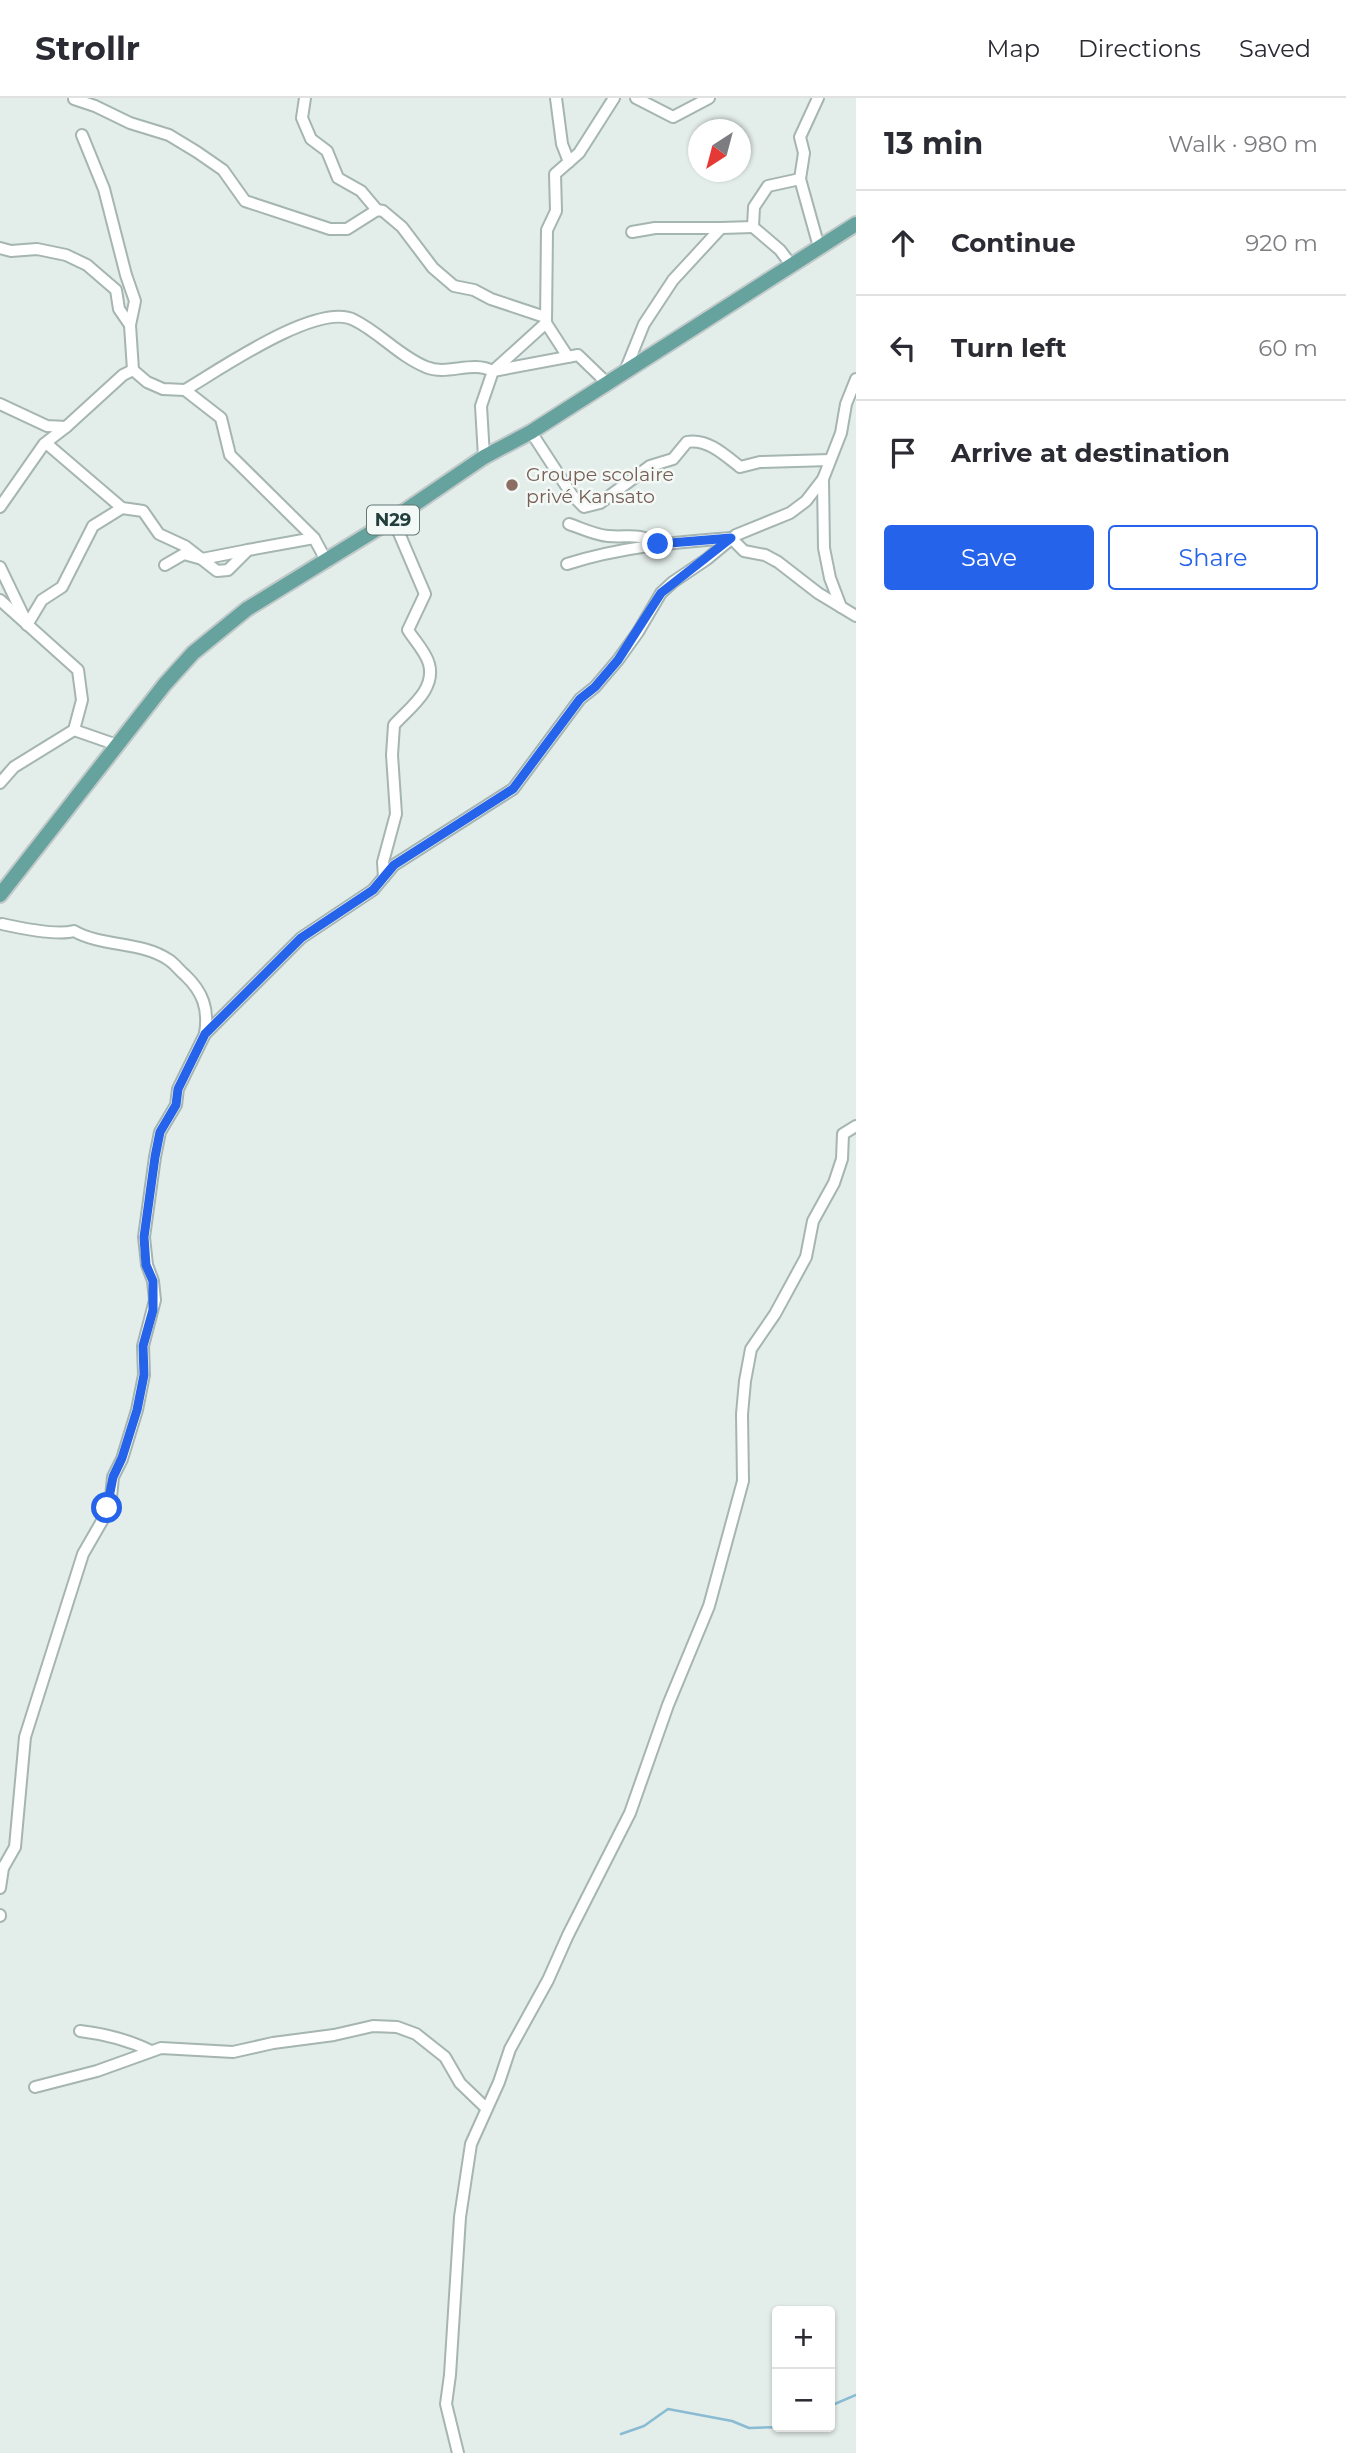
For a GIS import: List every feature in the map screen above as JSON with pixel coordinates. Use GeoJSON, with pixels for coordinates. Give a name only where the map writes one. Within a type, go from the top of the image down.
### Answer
{"type":"FeatureCollection","features":[{"type":"Feature","properties":{"kind":"main road","name":"N29"},"geometry":{"type":"LineString","coordinates":[[0,895],[193,653],[247,609],[327,562],[484,457],[530,432],[856,224]]}},
{"type":"Feature","properties":{"kind":"street"},"geometry":{"type":"LineString","coordinates":[[305,98],[302,118],[311,139],[327,151],[338,178],[361,191],[377,210],[383,211],[402,227],[433,268],[454,286],[474,289],[491,299],[545,320]]}},
{"type":"Feature","properties":{"kind":"street"},"geometry":{"type":"LineString","coordinates":[[556,98],[562,144],[569,162]]}},
{"type":"Feature","properties":{"kind":"street"},"geometry":{"type":"LineString","coordinates":[[568,356],[545,320],[547,230],[556,211],[555,174],[579,152],[614,98]]}},
{"type":"Feature","properties":{"kind":"street"},"geometry":{"type":"LineString","coordinates":[[636,98],[673,117],[709,98]]}},
{"type":"Feature","properties":{"kind":"street"},"geometry":{"type":"LineString","coordinates":[[818,98],[800,137],[804,153],[800,179],[819,247]]}},
{"type":"Feature","properties":{"kind":"street"},"geometry":{"type":"LineString","coordinates":[[74,99],[130,123],[169,135],[223,170],[245,201],[330,229],[347,229],[377,210]]}},
{"type":"Feature","properties":{"kind":"street"},"geometry":{"type":"LineString","coordinates":[[82,135],[104,189],[125,275],[135,301],[130,325],[133,370],[147,382],[163,389],[185,390],[288,331],[315,319],[334,316],[353,319],[388,345],[423,366],[437,371],[482,366],[493,371],[578,355],[606,382]]}},
{"type":"Feature","properties":{"kind":"street"},"geometry":{"type":"LineString","coordinates":[[753,227],[754,207],[768,187],[790,179],[800,179]]}},
{"type":"Feature","properties":{"kind":"street"},"geometry":{"type":"LineString","coordinates":[[632,232],[654,228],[753,227],[780,250],[792,266]]}},
{"type":"Feature","properties":{"kind":"street"},"geometry":{"type":"LineString","coordinates":[[625,371],[644,324],[673,280],[721,229]]}},
{"type":"Feature","properties":{"kind":"street"},"geometry":{"type":"LineString","coordinates":[[0,248],[11,251],[37,249],[66,255],[87,265],[116,290],[119,309],[130,325]]}},
{"type":"Feature","properties":{"kind":"street"},"geometry":{"type":"LineString","coordinates":[[484,457],[481,407],[493,371],[545,320]]}},
{"type":"Feature","properties":{"kind":"street"},"geometry":{"type":"LineString","coordinates":[[0,507],[46,443],[123,375],[133,370]]}},
{"type":"Feature","properties":{"kind":"street"},"geometry":{"type":"LineString","coordinates":[[0,1888],[3,1868],[15,1847],[25,1737],[83,1554],[107,1508],[113,1477],[137,1410],[144,1375],[143,1346],[155,1300],[153,1281],[146,1265],[144,1237],[155,1157],[160,1132],[176,1105],[178,1089],[205,1034],[301,938],[373,890],[394,865],[513,789],[580,699],[595,687],[618,660],[661,593],[731,538],[790,513],[806,501],[823,480],[841,433],[846,404],[856,379]]}},
{"type":"Feature","properties":{"kind":"street"},"geometry":{"type":"LineString","coordinates":[[185,390],[221,418],[230,455],[314,538],[327,562]]}},
{"type":"Feature","properties":{"kind":"street"},"geometry":{"type":"LineString","coordinates":[[0,404],[47,426],[66,428]]}},
{"type":"Feature","properties":{"kind":"street"},"geometry":{"type":"LineString","coordinates":[[530,432],[572,495],[584,507],[600,503],[650,466],[673,459],[687,442],[696,440],[720,450],[740,467],[760,462],[830,460]]}},
{"type":"Feature","properties":{"kind":"street"},"geometry":{"type":"LineString","coordinates":[[46,443],[122,508],[143,511],[159,534],[185,547],[217,571],[228,570],[248,550]]}},
{"type":"Feature","properties":{"kind":"street"},"geometry":{"type":"LineString","coordinates":[[823,480],[824,548],[830,578],[841,607]]}},
{"type":"Feature","properties":{"kind":"street"},"geometry":{"type":"LineString","coordinates":[[27,625],[42,600],[62,587],[93,526],[122,508]]}},
{"type":"Feature","properties":{"kind":"street"},"geometry":{"type":"LineString","coordinates":[[384,877],[383,862],[396,814],[392,755],[394,725],[424,694],[429,681],[429,663],[408,630],[425,594],[393,519]]}},
{"type":"Feature","properties":{"kind":"street"},"geometry":{"type":"LineString","coordinates":[[569,524],[608,536],[628,534],[646,537],[658,544]]}},
{"type":"Feature","properties":{"kind":"street"},"geometry":{"type":"LineString","coordinates":[[165,565],[184,554],[202,559],[314,538]]}},
{"type":"Feature","properties":{"kind":"street"},"geometry":{"type":"LineString","coordinates":[[567,564],[587,557],[658,544],[731,538],[744,551],[765,555],[778,562],[818,593],[856,616]]}},
{"type":"Feature","properties":{"kind":"street"},"geometry":{"type":"LineString","coordinates":[[0,566],[27,625]]}},
{"type":"Feature","properties":{"kind":"street"},"geometry":{"type":"LineString","coordinates":[[0,600],[78,670],[82,700],[74,730],[15,767],[0,783]]}},
{"type":"Feature","properties":{"kind":"street"},"geometry":{"type":"LineString","coordinates":[[74,730],[117,745]]}},
{"type":"Feature","properties":{"kind":"street"},"geometry":{"type":"LineString","coordinates":[[2,924],[27,930],[66,933],[74,931],[86,937],[114,942],[166,958],[200,989],[204,1004],[205,1034]]}},
{"type":"Feature","properties":{"kind":"street"},"geometry":{"type":"LineString","coordinates":[[457,2453],[446,2404],[460,2217],[471,2144],[499,2082],[510,2049],[548,1980],[630,1813],[668,1705],[709,1606],[743,1481],[742,1414],[751,1349],[775,1314],[806,1257],[813,1221],[834,1183],[842,1159],[843,1134],[856,1126]]}},
{"type":"Feature","properties":{"kind":"street"},"geometry":{"type":"LineString","coordinates":[[35,2087],[97,2071],[165,2048],[233,2052],[274,2042],[334,2035],[373,2026],[397,2027],[416,2034],[445,2057],[460,2083],[486,2108]]}},
{"type":"Feature","properties":{"kind":"street"},"geometry":{"type":"LineString","coordinates":[[80,2031],[112,2036],[151,2052]]}},
{"type":"Feature","properties":{"kind":"waterway"},"geometry":{"type":"LineString","coordinates":[[835,2404],[856,2395]]}},
{"type":"Feature","properties":{"kind":"waterway"},"geometry":{"type":"LineString","coordinates":[[621,2434],[644,2426],[668,2409],[732,2421],[749,2428],[772,2427]]}},
{"type":"Feature","properties":{"kind":"place","name":"Groupe scolaire privé Kansato"},"geometry":{"type":"Point","coordinates":[512,485]}},
{"type":"Feature","properties":{"kind":"route"},"geometry":{"type":"LineString","coordinates":[[107,1508],[113,1477],[137,1410],[145,1366],[143,1346],[155,1300],[153,1281],[146,1265],[144,1237],[160,1132],[176,1105],[178,1089],[205,1034],[242,994],[301,938],[373,890],[394,865],[513,789],[580,699],[595,687],[618,660],[661,593],[731,538],[658,544]]}}]}
